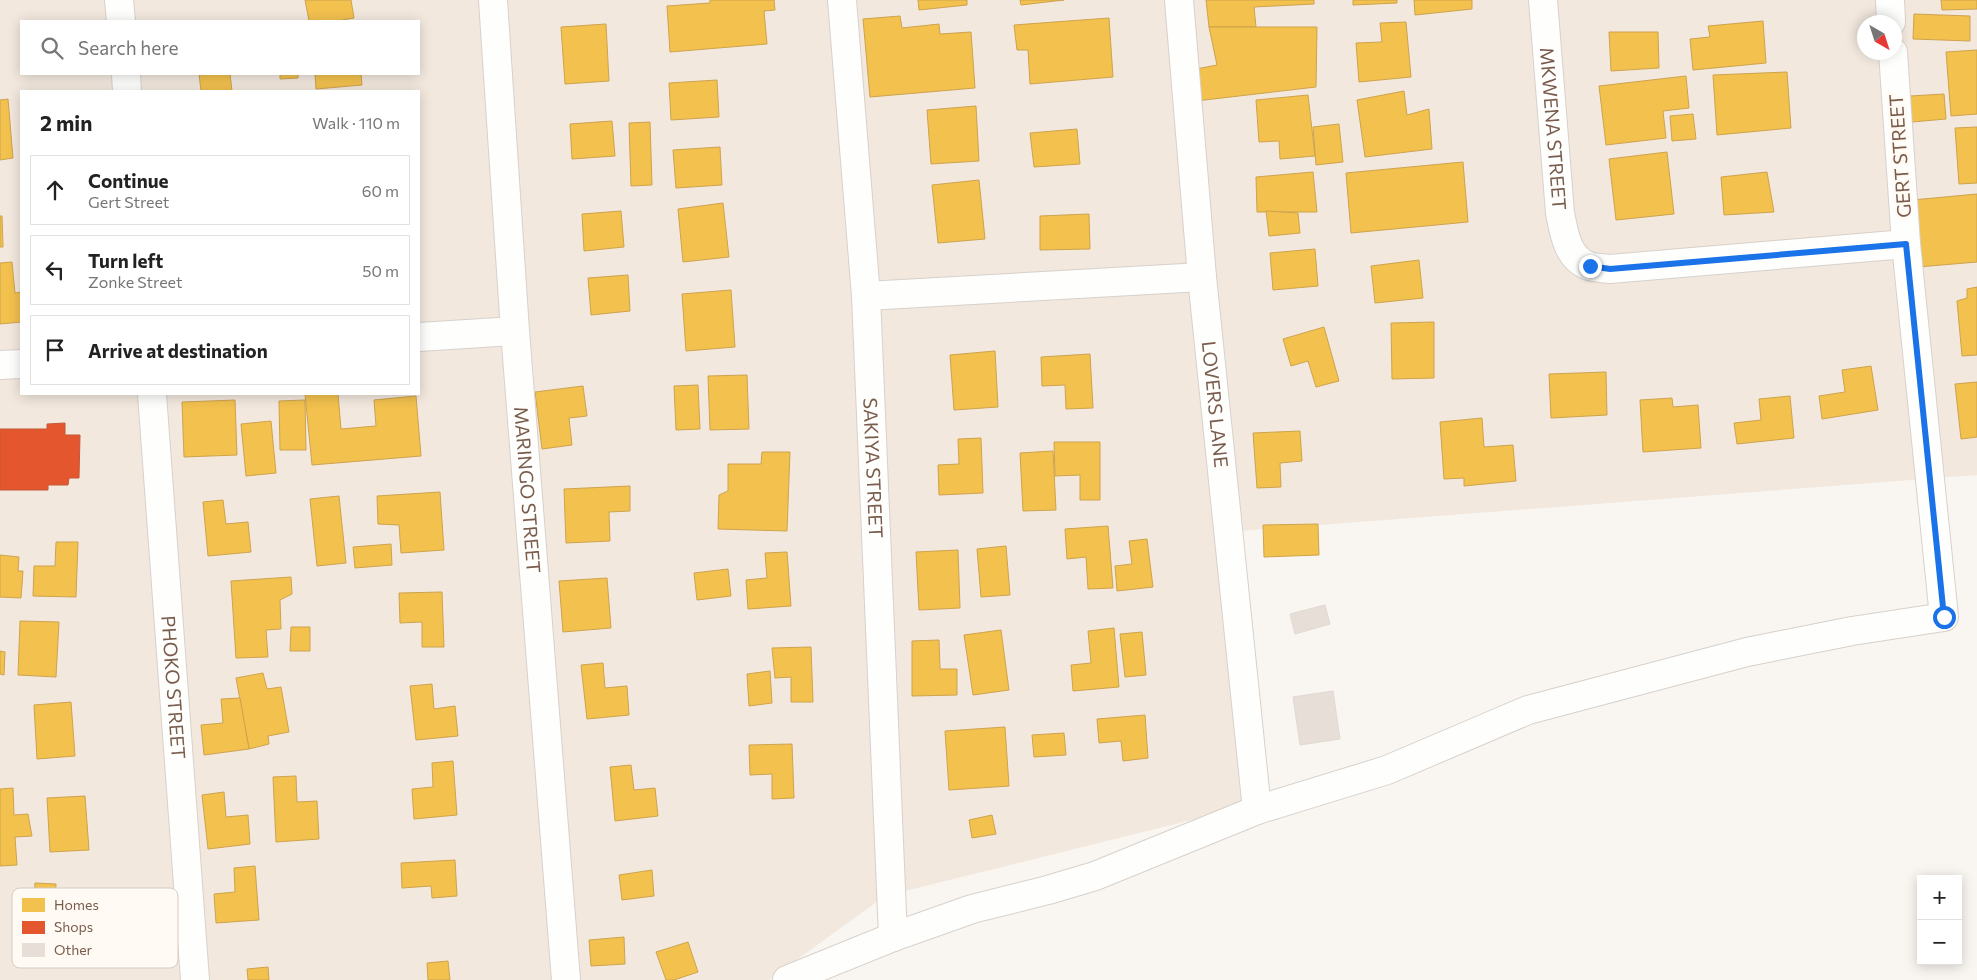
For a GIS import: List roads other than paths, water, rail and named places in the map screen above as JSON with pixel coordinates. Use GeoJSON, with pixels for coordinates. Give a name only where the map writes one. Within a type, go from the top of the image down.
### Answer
{"type":"FeatureCollection","features":[{"type":"Feature","properties":{"kind":"street"},"geometry":{"type":"LineString","coordinates":[[120,0],[121,20]]}},
{"type":"Feature","properties":{"kind":"street","name":"MARINGO STREET"},"geometry":{"type":"LineString","coordinates":[[493,0],[514,331],[566,980]]}},
{"type":"Feature","properties":{"kind":"street","name":"SAKIYA STREET"},"geometry":{"type":"LineString","coordinates":[[842,0],[866,296],[893,937]]}},
{"type":"Feature","properties":{"kind":"street","name":"LOVERS LANE"},"geometry":{"type":"LineString","coordinates":[[1179,0],[1202,277],[1257,810]]}},
{"type":"Feature","properties":{"kind":"street","name":"MKWENA STREET"},"geometry":{"type":"LineString","coordinates":[[1544,0],[1560,213],[1564,236],[1572,255],[1590,266],[1610,269],[1906,244]]}},
{"type":"Feature","properties":{"kind":"street"},"geometry":{"type":"LineString","coordinates":[[1890,0],[1891,15]]}},
{"type":"Feature","properties":{"kind":"street","name":"GERT STREET"},"geometry":{"type":"LineString","coordinates":[[1257,810],[1387,770],[1528,710],[1747,652],[1852,631],[1944,617],[1906,244],[1894,60]]}},
{"type":"Feature","properties":{"kind":"street"},"geometry":{"type":"LineString","coordinates":[[126,75],[127,90]]}},
{"type":"Feature","properties":{"kind":"street"},"geometry":{"type":"LineString","coordinates":[[866,296],[1202,277]]}},
{"type":"Feature","properties":{"kind":"street"},"geometry":{"type":"LineString","coordinates":[[420,337],[514,331]]}},
{"type":"Feature","properties":{"kind":"street"},"geometry":{"type":"LineString","coordinates":[[0,365],[20,364]]}},
{"type":"Feature","properties":{"kind":"street","name":"PHOKO STREET"},"geometry":{"type":"LineString","coordinates":[[152,395],[195,980]]}},
{"type":"Feature","properties":{"kind":"street"},"geometry":{"type":"LineString","coordinates":[[787,980],[893,937],[972,909],[1095,876],[1257,810]]}}]}
